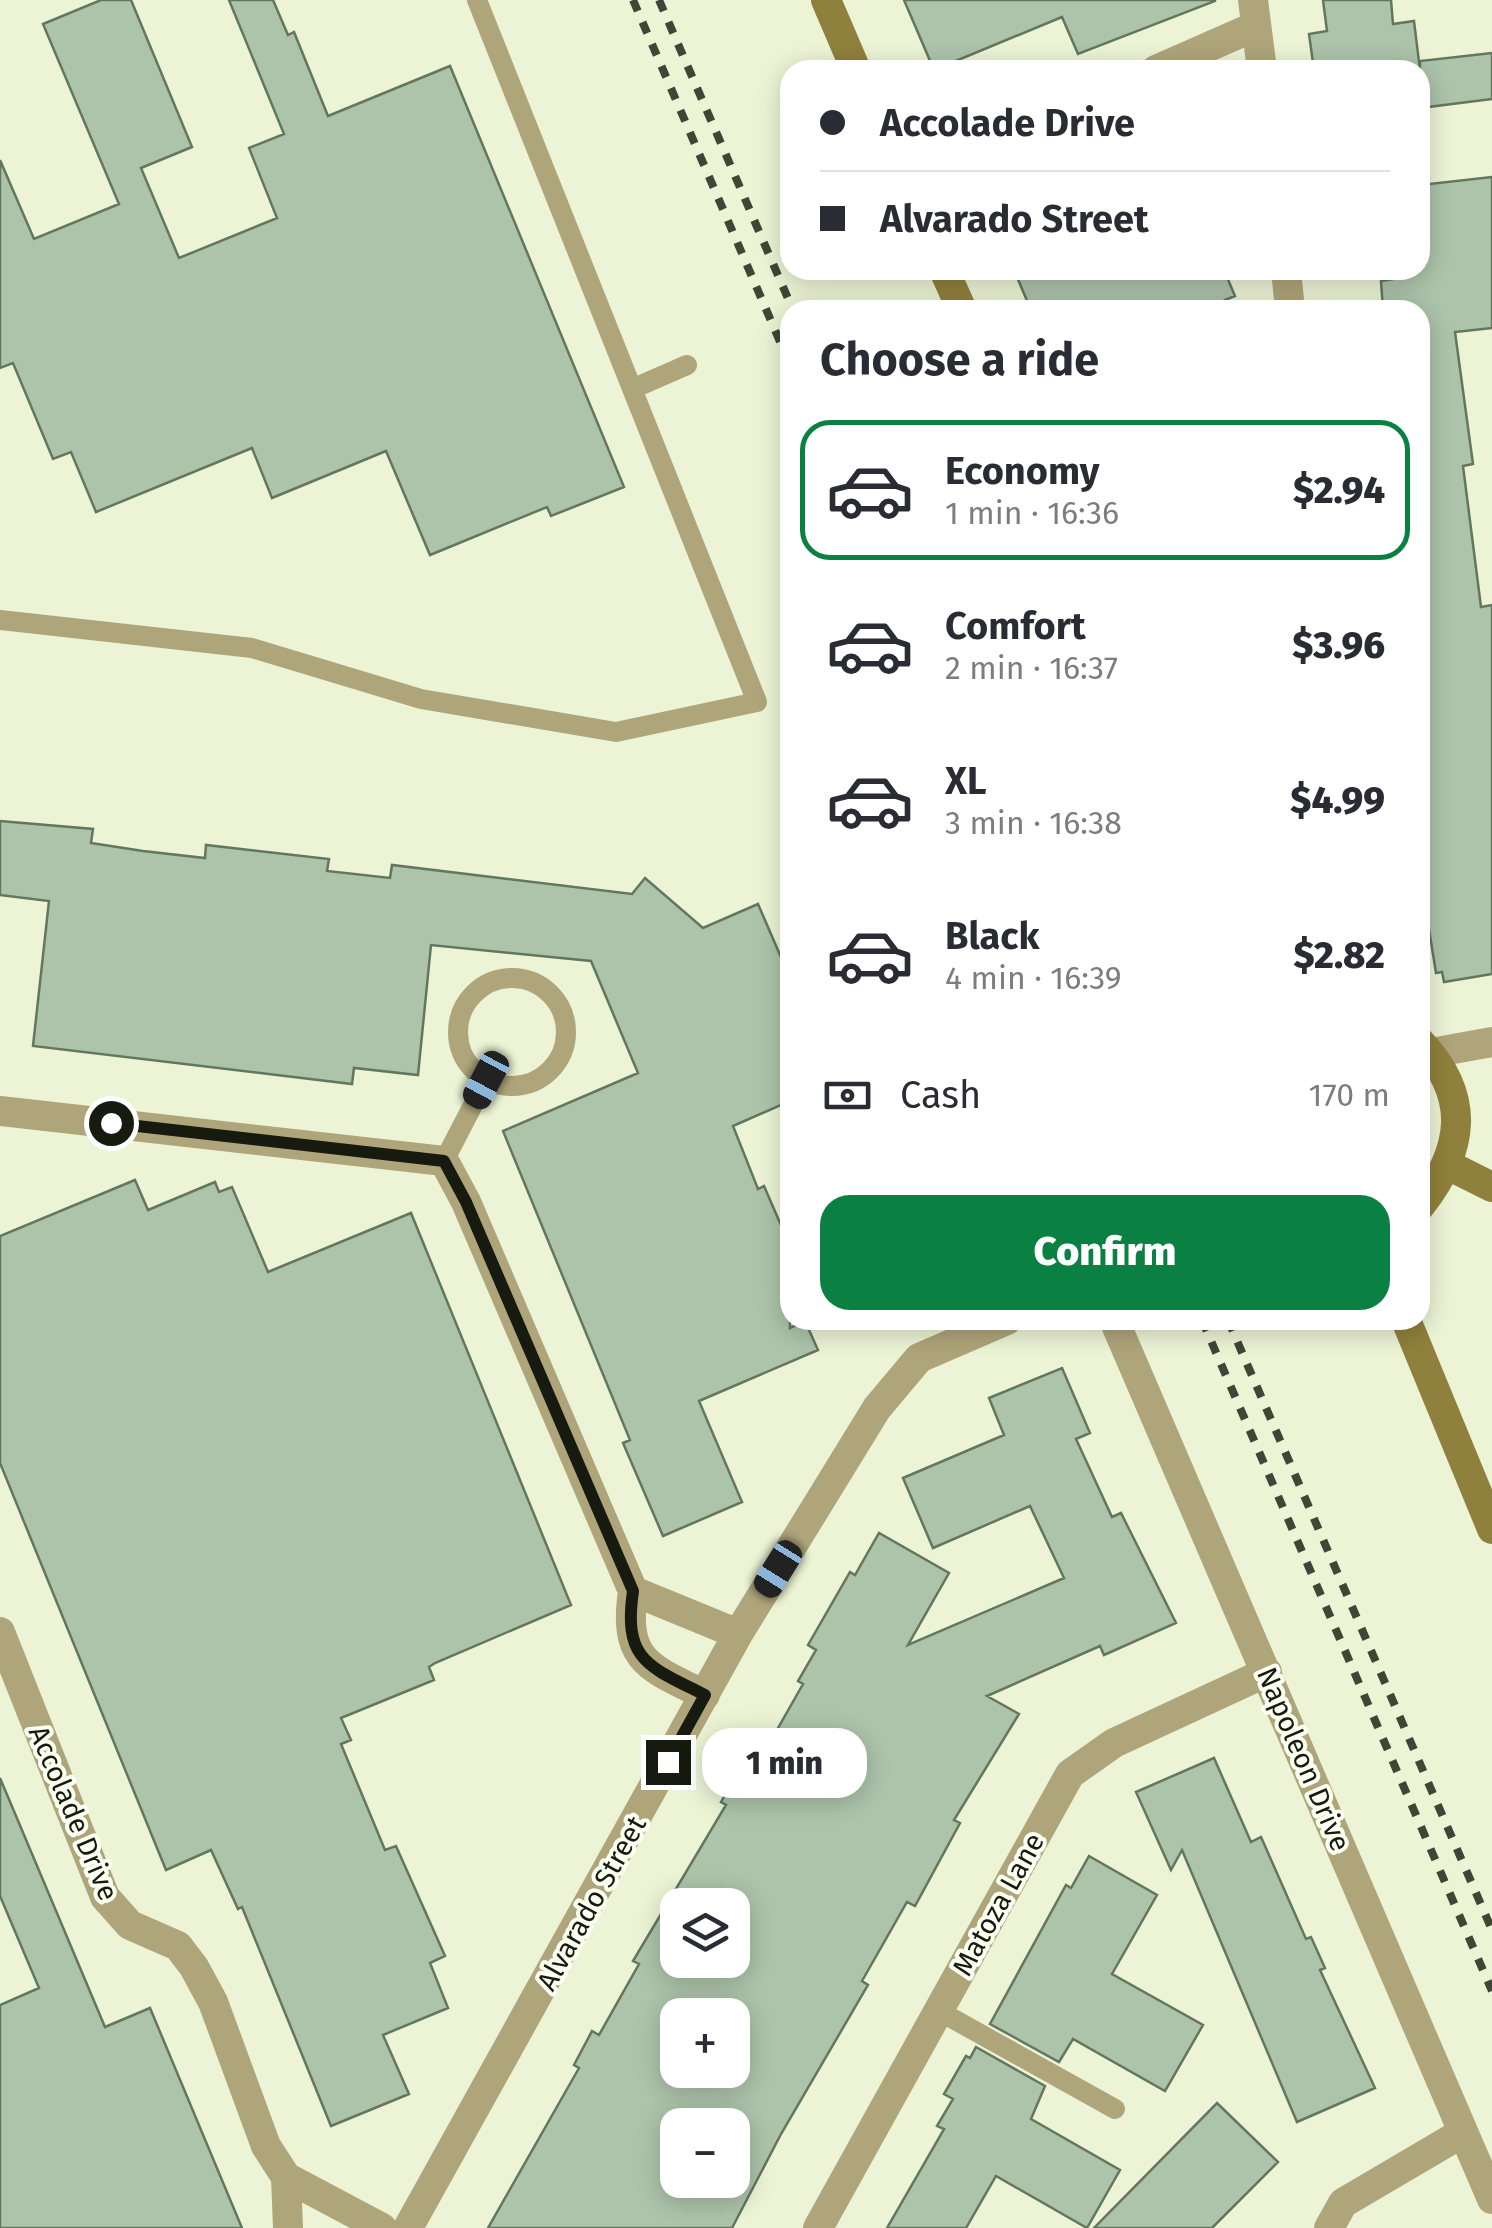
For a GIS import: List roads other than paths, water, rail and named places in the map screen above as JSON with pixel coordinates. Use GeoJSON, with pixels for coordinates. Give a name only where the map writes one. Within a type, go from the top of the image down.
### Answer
{"type":"FeatureCollection","features":[{"type":"Feature","properties":{"kind":"main road"},"geometry":{"type":"LineString","coordinates":[[826,0],[852,60]]}},
{"type":"Feature","properties":{"kind":"main road"},"geometry":{"type":"LineString","coordinates":[[1430,1055],[1456,1104],[1456,1142],[1448,1165],[1430,1191]]}},
{"type":"Feature","properties":{"kind":"main road"},"geometry":{"type":"LineString","coordinates":[[1448,1165],[1492,1187]]}},
{"type":"Feature","properties":{"kind":"main road"},"geometry":{"type":"LineString","coordinates":[[1410,1330],[1492,1529]]}},
{"type":"Feature","properties":{"kind":"street"},"geometry":{"type":"LineString","coordinates":[[1173,60],[1255,13],[1261,60]]}},
{"type":"Feature","properties":{"kind":"street"},"geometry":{"type":"LineString","coordinates":[[1430,1048],[1492,1042]]}},
{"type":"Feature","properties":{"kind":"street"},"geometry":{"type":"LineString","coordinates":[[0,1111],[444,1161],[466,1202],[633,1591],[628,1628],[634,1649],[659,1672],[705,1695]]}},
{"type":"Feature","properties":{"kind":"street","name":"Alvarado Street"},"geometry":{"type":"LineString","coordinates":[[408,2228],[738,1634],[877,1408],[919,1358],[984,1330]]}},
{"type":"Feature","properties":{"kind":"street","name":"Napoleon Drive"},"geometry":{"type":"LineString","coordinates":[[1118,1330],[1492,2200]]}},
{"type":"Feature","properties":{"kind":"street"},"geometry":{"type":"LineString","coordinates":[[633,1591],[738,1634]]}},
{"type":"Feature","properties":{"kind":"street","name":"Accolade Drive"},"geometry":{"type":"LineString","coordinates":[[0,1632],[105,1897],[130,1925],[178,1946],[212,2002],[266,2146],[286,2177],[288,2228]]}},
{"type":"Feature","properties":{"kind":"street","name":"Matoza Lane"},"geometry":{"type":"LineString","coordinates":[[818,2228],[1070,1774],[1114,1744],[1267,1672]]}},
{"type":"Feature","properties":{"kind":"street"},"geometry":{"type":"LineString","coordinates":[[1328,2228],[1343,2203],[1462,2133]]}},
{"type":"Feature","properties":{"kind":"street"},"geometry":{"type":"LineString","coordinates":[[286,2177],[382,2228]]}},
{"type":"Feature","properties":{"kind":"lane"},"geometry":{"type":"LineString","coordinates":[[0,620],[252,648],[421,699],[616,732],[757,702],[477,0]]}},
{"type":"Feature","properties":{"kind":"lane"},"geometry":{"type":"LineString","coordinates":[[632,389],[688,366]]}},
{"type":"Feature","properties":{"kind":"lane"},"geometry":{"type":"LineString","coordinates":[[502,978],[538,984],[562,1010],[565,1045],[558,1062],[530,1084],[512,1086],[486,1080],[466,1063],[459,1046],[461,1011],[471,996],[502,978]]}},
{"type":"Feature","properties":{"kind":"lane"},"geometry":{"type":"LineString","coordinates":[[444,1161],[486,1080]]}},
{"type":"Feature","properties":{"kind":"lane"},"geometry":{"type":"LineString","coordinates":[[939,2011],[1115,2110]]}},
{"type":"Feature","properties":{"kind":"railway"},"geometry":{"type":"LineString","coordinates":[[633,0],[780,342]]}},
{"type":"Feature","properties":{"kind":"railway"},"geometry":{"type":"LineString","coordinates":[[659,0],[780,280]]}},
{"type":"Feature","properties":{"kind":"railway"},"geometry":{"type":"LineString","coordinates":[[780,280],[789,300]]}},
{"type":"Feature","properties":{"kind":"railway"},"geometry":{"type":"LineString","coordinates":[[1206,1330],[1492,1991]]}},
{"type":"Feature","properties":{"kind":"railway"},"geometry":{"type":"LineString","coordinates":[[1232,1330],[1492,1930]]}}]}
